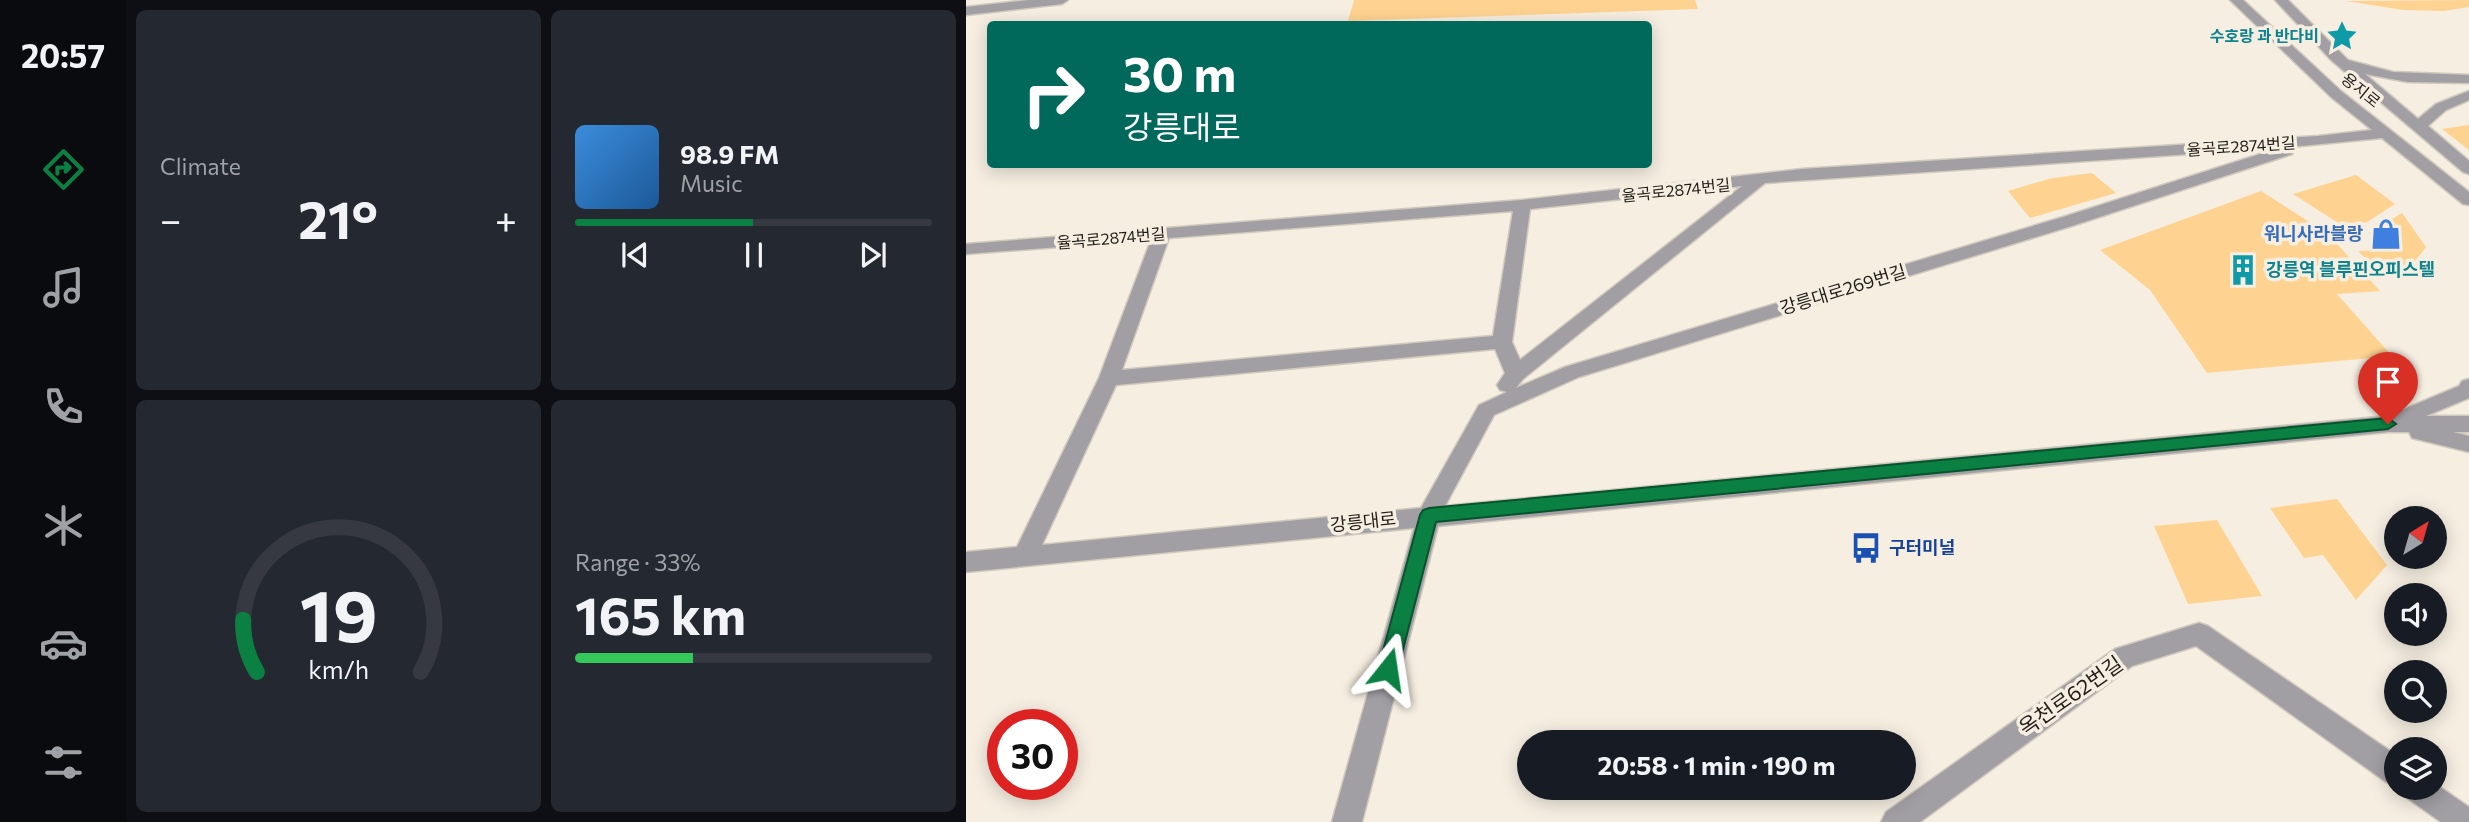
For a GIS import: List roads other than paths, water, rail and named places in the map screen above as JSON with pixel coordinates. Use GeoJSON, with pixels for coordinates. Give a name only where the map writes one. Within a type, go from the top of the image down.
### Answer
{"type":"FeatureCollection","features":[{"type":"Feature","properties":{"kind":"street"},"geometry":{"type":"LineString","coordinates":[[966,11],[1062,0]]}},
{"type":"Feature","properties":{"kind":"street","name":"용지로"},"geometry":{"type":"LineString","coordinates":[[2236,0],[2336,94],[2469,200]]}},
{"type":"Feature","properties":{"kind":"street","name":"용지로"},"geometry":{"type":"LineString","coordinates":[[2281,0],[2336,57],[2469,169]]}},
{"type":"Feature","properties":{"kind":"street"},"geometry":{"type":"LineString","coordinates":[[2336,57],[2358,68],[2386,74],[2469,79]]}},
{"type":"Feature","properties":{"kind":"street"},"geometry":{"type":"LineString","coordinates":[[2418,127],[2441,107],[2469,95]]}},
{"type":"Feature","properties":{"kind":"street","name":"율곡로2874번길"},"geometry":{"type":"LineString","coordinates":[[966,249],[1522,205],[1758,181],[1802,174],[2318,141],[2386,133]]}},
{"type":"Feature","properties":{"kind":"street","name":"강릉대로269번길"},"geometry":{"type":"LineString","coordinates":[[1486,410],[1572,372],[2070,221],[2318,141]]}},
{"type":"Feature","properties":{"kind":"street"},"geometry":{"type":"LineString","coordinates":[[1348,822],[1429,515],[1486,410],[1516,374],[1758,181]]}},
{"type":"Feature","properties":{"kind":"street"},"geometry":{"type":"LineString","coordinates":[[1516,374],[1502,342],[1522,205]]}},
{"type":"Feature","properties":{"kind":"street"},"geometry":{"type":"LineString","coordinates":[[1025,555],[1109,378],[1162,234]]}},
{"type":"Feature","properties":{"kind":"street"},"geometry":{"type":"LineString","coordinates":[[1109,378],[1502,342]]}},
{"type":"Feature","properties":{"kind":"street"},"geometry":{"type":"LineString","coordinates":[[2388,424],[2466,391],[2469,386]]}},
{"type":"Feature","properties":{"kind":"street"},"geometry":{"type":"LineString","coordinates":[[2388,424],[2469,404]]}},
{"type":"Feature","properties":{"kind":"street"},"geometry":{"type":"LineString","coordinates":[[2388,424],[2469,424]]}},
{"type":"Feature","properties":{"kind":"street"},"geometry":{"type":"LineString","coordinates":[[2388,424],[2469,444]]}},
{"type":"Feature","properties":{"kind":"street","name":"강릉대로"},"geometry":{"type":"LineString","coordinates":[[966,562],[2388,424]]}},
{"type":"Feature","properties":{"kind":"street","name":"옥천로62번길"},"geometry":{"type":"LineString","coordinates":[[1896,822],[2124,657],[2199,634],[2384,764]]}},
{"type":"Feature","properties":{"kind":"street"},"geometry":{"type":"LineString","coordinates":[[2434,800],[2466,822]]}},
{"type":"Feature","properties":{"kind":"place","name":"수호랑 과 반다비"},"geometry":{"type":"Point","coordinates":[2342,36]}},
{"type":"Feature","properties":{"kind":"place","name":"워니사라블랑"},"geometry":{"type":"Point","coordinates":[2386,234]}},
{"type":"Feature","properties":{"kind":"place","name":"강릉역 블루핀오피스텔"},"geometry":{"type":"Point","coordinates":[2243,270]}},
{"type":"Feature","properties":{"kind":"place","name":"구터미널"},"geometry":{"type":"Point","coordinates":[1866,548]}}]}
